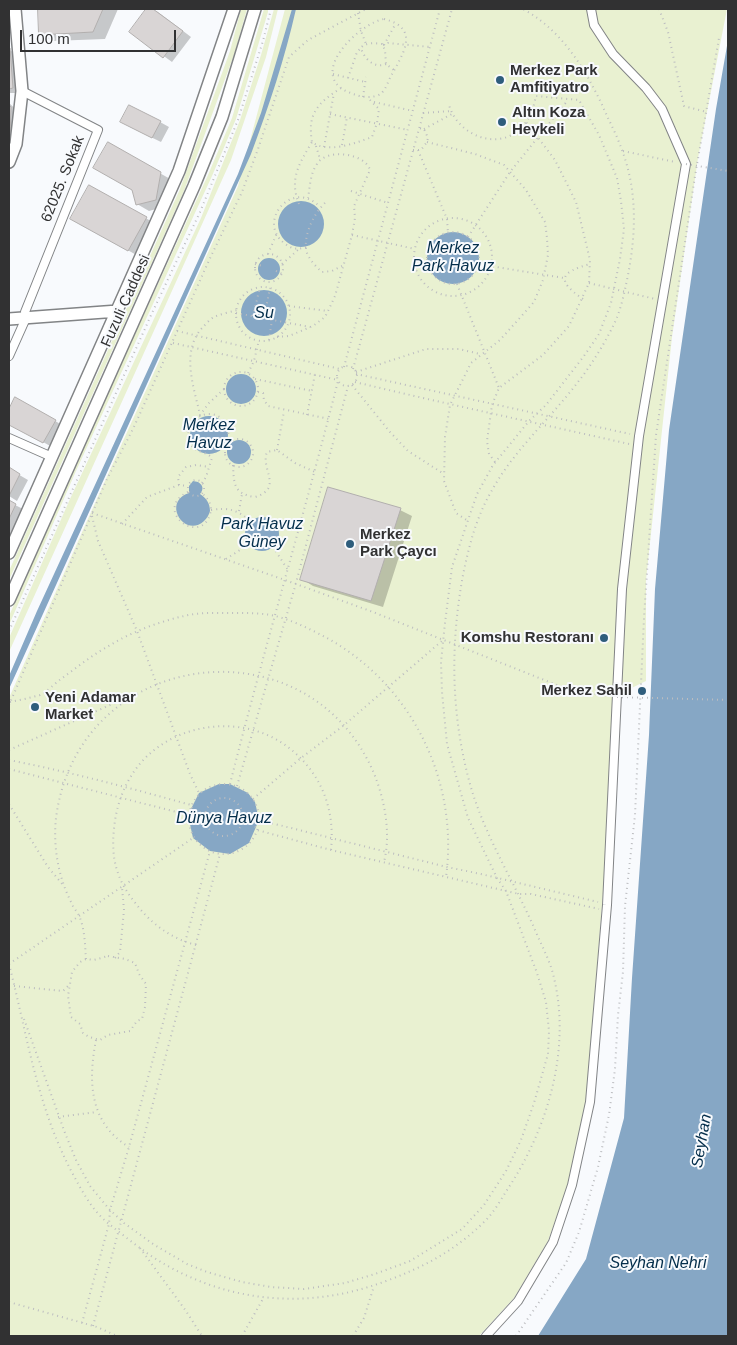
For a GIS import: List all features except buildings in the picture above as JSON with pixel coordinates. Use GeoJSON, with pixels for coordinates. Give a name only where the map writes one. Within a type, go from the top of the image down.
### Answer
{"type":"FeatureCollection","features":[{"type":"Feature","properties":{"kind":"main road"},"geometry":{"type":"LineString","coordinates":[[9,162],[16,144],[22,91],[15,9]]}},
{"type":"Feature","properties":{"kind":"main road","name":"Fuzuli Caddesi"},"geometry":{"type":"LineString","coordinates":[[9,553],[179,171],[234,9]]}},
{"type":"Feature","properties":{"kind":"main road","name":"Fuzuli Caddesi"},"geometry":{"type":"LineString","coordinates":[[9,600],[194,186],[222,117],[255,9]]}},
{"type":"Feature","properties":{"kind":"main road"},"geometry":{"type":"LineString","coordinates":[[9,319],[118,311]]}},
{"type":"Feature","properties":{"kind":"street"},"geometry":{"type":"LineString","coordinates":[[486,1336],[518,1301],[553,1242],[572,1185],[590,1102],[607,908],[622,589],[639,436],[686,164],[662,109],[646,88],[613,54],[594,25],[590,9]]}},
{"type":"Feature","properties":{"kind":"street","name":"62025. Sokak"},"geometry":{"type":"LineString","coordinates":[[22,91],[98,130],[25,312],[26,318]]}},
{"type":"Feature","properties":{"kind":"street"},"geometry":{"type":"LineString","coordinates":[[9,356],[26,318]]}},
{"type":"Feature","properties":{"kind":"street"},"geometry":{"type":"LineString","coordinates":[[9,438],[52,457]]}},
{"type":"Feature","properties":{"kind":"path"},"geometry":{"type":"LineString","coordinates":[[9,631],[152,313],[200,212],[238,120],[271,9]]}},
{"type":"Feature","properties":{"kind":"path"},"geometry":{"type":"LineString","coordinates":[[10,703],[107,479],[134,429],[211,256],[242,192],[289,57],[308,40],[366,9]]}},
{"type":"Feature","properties":{"kind":"path"},"geometry":{"type":"LineString","coordinates":[[344,367],[440,9]]}},
{"type":"Feature","properties":{"kind":"path"},"geometry":{"type":"LineString","coordinates":[[353,369],[452,9]]}},
{"type":"Feature","properties":{"kind":"path"},"geometry":{"type":"LineString","coordinates":[[193,838],[9,964],[22,1014],[32,1066],[47,1118],[65,1160],[83,1194],[102,1219],[118,1232],[163,1264],[194,1279],[231,1292],[264,1297],[315,1300],[375,1286],[418,1269],[454,1248],[488,1219],[531,1146],[550,1098],[559,1058],[560,1010],[553,974],[471,788],[457,729],[453,680],[454,644],[463,576],[475,527],[492,490],[518,453],[581,378],[617,318],[625,291],[633,248],[635,212],[631,182],[623,151],[594,87],[565,43],[534,15],[523,9]]}},
{"type":"Feature","properties":{"kind":"path"},"geometry":{"type":"LineString","coordinates":[[659,9],[668,32],[684,106],[707,112]]}},
{"type":"Feature","properties":{"kind":"path"},"geometry":{"type":"LineString","coordinates":[[358,13],[366,45]]}},
{"type":"Feature","properties":{"kind":"path"},"geometry":{"type":"LineString","coordinates":[[384,19],[396,23],[402,28],[407,44],[404,55],[384,90],[378,96],[368,98],[341,88],[335,83],[333,74],[342,48],[361,31],[375,21],[384,19]]}},
{"type":"Feature","properties":{"kind":"path"},"geometry":{"type":"LineString","coordinates":[[383,45],[396,23]]}},
{"type":"Feature","properties":{"kind":"path"},"geometry":{"type":"LineString","coordinates":[[641,698],[644,618],[656,435],[719,38]]}},
{"type":"Feature","properties":{"kind":"path"},"geometry":{"type":"LineString","coordinates":[[348,78],[357,52],[366,45],[407,44],[430,47]]}},
{"type":"Feature","properties":{"kind":"path"},"geometry":{"type":"LineString","coordinates":[[383,45],[386,64]]}},
{"type":"Feature","properties":{"kind":"path"},"geometry":{"type":"LineString","coordinates":[[361,48],[370,62],[382,66],[386,64],[395,70]]}},
{"type":"Feature","properties":{"kind":"path"},"geometry":{"type":"LineString","coordinates":[[333,74],[365,82]]}},
{"type":"Feature","properties":{"kind":"path"},"geometry":{"type":"LineString","coordinates":[[363,97],[366,77]]}},
{"type":"Feature","properties":{"kind":"path"},"geometry":{"type":"LineString","coordinates":[[299,204],[294,190],[296,175],[312,142],[310,122],[322,101],[341,88]]}},
{"type":"Feature","properties":{"kind":"path"},"geometry":{"type":"LineString","coordinates":[[324,148],[334,93]]}},
{"type":"Feature","properties":{"kind":"path"},"geometry":{"type":"LineString","coordinates":[[22,1014],[37,1051],[58,1117],[76,1160],[90,1186],[110,1210],[153,1244],[194,1267],[242,1282],[271,1287],[304,1289],[345,1283],[417,1257],[462,1229],[484,1206],[510,1163],[521,1140],[548,1054],[549,1031],[546,1002],[506,891],[497,878],[468,818],[447,744],[442,692],[441,662],[443,640],[452,567],[477,494],[495,462],[564,383],[599,334],[609,309],[624,230],[616,178],[599,134],[579,100],[536,96],[526,122],[513,134],[496,139],[478,137],[463,128],[451,112],[449,105]]}},
{"type":"Feature","properties":{"kind":"path"},"geometry":{"type":"LineString","coordinates":[[316,146],[324,148],[360,142],[372,137],[379,109],[368,98]]}},
{"type":"Feature","properties":{"kind":"path"},"geometry":{"type":"LineString","coordinates":[[468,237],[510,172],[569,99]]}},
{"type":"Feature","properties":{"kind":"path"},"geometry":{"type":"LineString","coordinates":[[373,102],[413,112]]}},
{"type":"Feature","properties":{"kind":"path"},"geometry":{"type":"LineString","coordinates":[[423,113],[451,112]]}},
{"type":"Feature","properties":{"kind":"path"},"geometry":{"type":"LineString","coordinates":[[419,128],[424,129],[451,112]]}},
{"type":"Feature","properties":{"kind":"path"},"geometry":{"type":"LineString","coordinates":[[330,114],[408,130]]}},
{"type":"Feature","properties":{"kind":"path"},"geometry":{"type":"LineString","coordinates":[[342,145],[347,118]]}},
{"type":"Feature","properties":{"kind":"path"},"geometry":{"type":"LineString","coordinates":[[495,462],[489,454],[487,441],[492,405],[499,388],[543,355],[569,326],[590,283],[590,264],[576,202],[555,160],[526,122]]}},
{"type":"Feature","properties":{"kind":"path"},"geometry":{"type":"LineString","coordinates":[[413,150],[424,148],[428,138],[424,129]]}},
{"type":"Feature","properties":{"kind":"path"},"geometry":{"type":"LineString","coordinates":[[312,142],[316,146],[320,159]]}},
{"type":"Feature","properties":{"kind":"path"},"geometry":{"type":"LineString","coordinates":[[427,142],[475,154],[504,165],[526,190],[545,222],[548,255],[540,291],[534,302],[500,340],[471,362],[450,405],[445,437],[444,474],[447,490],[456,512],[468,521]]}},
{"type":"Feature","properties":{"kind":"path"},"geometry":{"type":"LineString","coordinates":[[418,150],[447,219],[448,233]]}},
{"type":"Feature","properties":{"kind":"path"},"geometry":{"type":"LineString","coordinates":[[623,151],[728,171]]}},
{"type":"Feature","properties":{"kind":"path"},"geometry":{"type":"LineString","coordinates":[[277,337],[289,323],[290,316],[289,306],[283,295],[270,288],[260,287],[244,295],[239,302],[236,312],[240,328],[252,338],[259,340],[289,336],[310,327],[325,317],[335,296],[352,236],[355,218],[354,206],[370,170],[369,166],[363,160],[354,156],[338,154],[320,159],[312,174],[308,198]]}},
{"type":"Feature","properties":{"kind":"path"},"geometry":{"type":"LineString","coordinates":[[351,191],[388,203]]}},
{"type":"Feature","properties":{"kind":"path"},"geometry":{"type":"LineString","coordinates":[[268,254],[278,257],[282,264],[282,274],[276,281],[265,282],[256,275],[255,264],[258,259],[268,254],[276,234],[274,220],[279,208],[290,199],[297,197],[308,198],[320,207]]}},
{"type":"Feature","properties":{"kind":"path"},"geometry":{"type":"LineString","coordinates":[[325,202],[320,207],[309,232],[306,247],[311,260],[322,272],[342,266]]}},
{"type":"Feature","properties":{"kind":"path"},"geometry":{"type":"LineString","coordinates":[[447,219],[462,220],[476,226],[486,237],[491,251],[491,266],[486,279],[476,289],[463,295],[449,296],[436,292],[424,284],[417,272],[414,259],[416,245],[423,233],[434,224],[447,219]]}},
{"type":"Feature","properties":{"kind":"path"},"geometry":{"type":"LineString","coordinates":[[448,233],[458,233],[468,237],[477,249],[478,264],[471,277],[457,284],[447,284],[438,280],[431,272],[427,262],[427,252],[432,243],[439,236],[448,233]]}},
{"type":"Feature","properties":{"kind":"path"},"geometry":{"type":"LineString","coordinates":[[276,234],[285,244],[300,249]]}},
{"type":"Feature","properties":{"kind":"path"},"geometry":{"type":"LineString","coordinates":[[352,236],[415,249]]}},
{"type":"Feature","properties":{"kind":"path"},"geometry":{"type":"LineString","coordinates":[[282,264],[300,249],[306,247]]}},
{"type":"Feature","properties":{"kind":"path"},"geometry":{"type":"LineString","coordinates":[[255,264],[263,266]]}},
{"type":"Feature","properties":{"kind":"path"},"geometry":{"type":"LineString","coordinates":[[478,264],[564,278]]}},
{"type":"Feature","properties":{"kind":"path"},"geometry":{"type":"LineString","coordinates":[[564,278],[566,274],[579,267],[590,264]]}},
{"type":"Feature","properties":{"kind":"path"},"geometry":{"type":"LineString","coordinates":[[276,271],[282,274]]}},
{"type":"Feature","properties":{"kind":"path"},"geometry":{"type":"LineString","coordinates":[[564,278],[567,286],[583,299]]}},
{"type":"Feature","properties":{"kind":"path"},"geometry":{"type":"LineString","coordinates":[[590,283],[661,300]]}},
{"type":"Feature","properties":{"kind":"path"},"geometry":{"type":"LineString","coordinates":[[457,284],[499,388]]}},
{"type":"Feature","properties":{"kind":"path"},"geometry":{"type":"LineString","coordinates":[[253,316],[260,287]]}},
{"type":"Feature","properties":{"kind":"path"},"geometry":{"type":"LineString","coordinates":[[264,318],[270,288]]}},
{"type":"Feature","properties":{"kind":"path"},"geometry":{"type":"LineString","coordinates":[[289,306],[328,311]]}},
{"type":"Feature","properties":{"kind":"path"},"geometry":{"type":"LineString","coordinates":[[200,415],[190,364],[192,347],[195,336],[213,317],[236,312],[310,327]]}},
{"type":"Feature","properties":{"kind":"path"},"geometry":{"type":"LineString","coordinates":[[269,340],[272,320]]}},
{"type":"Feature","properties":{"kind":"path"},"geometry":{"type":"LineString","coordinates":[[177,332],[340,369]]}},
{"type":"Feature","properties":{"kind":"path"},"geometry":{"type":"LineString","coordinates":[[248,374],[254,361],[259,340]]}},
{"type":"Feature","properties":{"kind":"path"},"geometry":{"type":"LineString","coordinates":[[173,343],[315,374],[338,380],[341,384],[348,386],[354,382],[356,373]]}},
{"type":"Feature","properties":{"kind":"path"},"geometry":{"type":"LineString","coordinates":[[356,373],[426,349],[459,349],[480,354]]}},
{"type":"Feature","properties":{"kind":"path"},"geometry":{"type":"LineString","coordinates":[[230,784],[257,676],[286,580],[315,472],[338,380],[337,373],[340,369],[350,367],[356,373],[492,405],[639,436]]}},
{"type":"Feature","properties":{"kind":"path"},"geometry":{"type":"LineString","coordinates":[[255,379],[258,385],[258,392],[251,403],[238,406],[227,399],[224,389],[226,380],[237,372],[248,374],[255,379],[312,391]]}},
{"type":"Feature","properties":{"kind":"path"},"geometry":{"type":"LineString","coordinates":[[308,415],[315,374]]}},
{"type":"Feature","properties":{"kind":"path"},"geometry":{"type":"LineString","coordinates":[[354,382],[638,446]]}},
{"type":"Feature","properties":{"kind":"path"},"geometry":{"type":"LineString","coordinates":[[352,385],[390,432],[408,450],[444,474]]}},
{"type":"Feature","properties":{"kind":"path"},"geometry":{"type":"LineString","coordinates":[[237,786],[296,584],[348,386]]}},
{"type":"Feature","properties":{"kind":"path"},"geometry":{"type":"LineString","coordinates":[[202,483],[212,461],[211,455],[191,445],[188,435],[190,426],[209,403],[224,389]]}},
{"type":"Feature","properties":{"kind":"path"},"geometry":{"type":"LineString","coordinates":[[258,392],[263,393],[264,400],[268,406],[329,419]]}},
{"type":"Feature","properties":{"kind":"path"},"geometry":{"type":"LineString","coordinates":[[277,450],[284,410]]}},
{"type":"Feature","properties":{"kind":"path"},"geometry":{"type":"LineString","coordinates":[[200,415],[215,415],[223,420],[228,429],[230,442]]}},
{"type":"Feature","properties":{"kind":"path"},"geometry":{"type":"LineString","coordinates":[[232,465],[243,466],[248,463],[253,454],[245,440],[235,439],[230,442],[225,452],[228,462],[232,465],[236,488],[242,494],[255,498],[266,491],[270,482],[270,474],[265,462],[267,452],[277,450],[295,463],[315,472]]}},
{"type":"Feature","properties":{"kind":"path"},"geometry":{"type":"LineString","coordinates":[[178,486],[178,477],[186,467],[196,465],[209,467]]}},
{"type":"Feature","properties":{"kind":"path"},"geometry":{"type":"LineString","coordinates":[[122,524],[147,497],[178,486],[188,486],[194,480],[202,483]]}},
{"type":"Feature","properties":{"kind":"path"},"geometry":{"type":"LineString","coordinates":[[188,492],[195,497],[202,494],[204,488],[202,483]]}},
{"type":"Feature","properties":{"kind":"path"},"geometry":{"type":"LineString","coordinates":[[188,486],[188,492]]}},
{"type":"Feature","properties":{"kind":"path"},"geometry":{"type":"LineString","coordinates":[[188,492],[177,500],[175,514],[178,520],[190,527],[198,527],[209,518],[211,510],[208,498],[202,494]]}},
{"type":"Feature","properties":{"kind":"path"},"geometry":{"type":"LineString","coordinates":[[238,512],[242,494]]}},
{"type":"Feature","properties":{"kind":"path"},"geometry":{"type":"LineString","coordinates":[[211,510],[223,509],[238,512],[250,521]]}},
{"type":"Feature","properties":{"kind":"path"},"geometry":{"type":"LineString","coordinates":[[92,513],[286,580],[572,691],[617,697],[728,700]]}},
{"type":"Feature","properties":{"kind":"path"},"geometry":{"type":"LineString","coordinates":[[92,513],[98,540],[137,631],[190,774],[199,793]]}},
{"type":"Feature","properties":{"kind":"path"},"geometry":{"type":"LineString","coordinates":[[278,528],[302,520]]}},
{"type":"Feature","properties":{"kind":"path"},"geometry":{"type":"LineString","coordinates":[[226,559],[246,546]]}},
{"type":"Feature","properties":{"kind":"path"},"geometry":{"type":"LineString","coordinates":[[273,547],[288,570]]}},
{"type":"Feature","properties":{"kind":"path"},"geometry":{"type":"LineString","coordinates":[[10,703],[41,694],[108,646],[137,631],[186,615],[243,613],[274,616],[317,632],[339,644],[359,659],[389,687],[424,738],[442,788],[448,841],[446,877]]}},
{"type":"Feature","properties":{"kind":"path"},"geometry":{"type":"LineString","coordinates":[[253,799],[301,758],[343,726],[443,640]]}},
{"type":"Feature","properties":{"kind":"path"},"geometry":{"type":"LineString","coordinates":[[9,750],[156,684],[185,675],[212,671],[240,672],[269,679],[292,688],[316,702],[343,726],[355,740],[370,764],[380,789],[386,816],[386,851],[384,862]]}},
{"type":"Feature","properties":{"kind":"path"},"geometry":{"type":"LineString","coordinates":[[86,960],[85,939],[80,916],[71,903],[64,886],[54,849],[56,817],[64,783],[82,744],[97,725],[114,709],[134,695]]}},
{"type":"Feature","properties":{"kind":"path"},"geometry":{"type":"LineString","coordinates":[[123,958],[120,952],[124,910],[122,886],[115,864],[113,842],[115,818],[125,786],[138,766],[156,749],[176,736],[205,727],[220,726],[254,730],[277,740],[301,758],[312,771],[324,794],[331,820],[331,850]]}},
{"type":"Feature","properties":{"kind":"path"},"geometry":{"type":"LineString","coordinates":[[9,760],[125,786],[191,805]]}},
{"type":"Feature","properties":{"kind":"path"},"geometry":{"type":"LineString","coordinates":[[9,769],[121,796],[188,815]]}},
{"type":"Feature","properties":{"kind":"path"},"geometry":{"type":"LineString","coordinates":[[224,783],[237,786],[248,793],[255,802],[259,820],[257,830],[249,843],[240,850],[230,854],[210,851],[193,838],[188,820],[191,805],[199,793],[208,787],[224,783]]}},
{"type":"Feature","properties":{"kind":"path"},"geometry":{"type":"LineString","coordinates":[[228,799],[235,802],[242,810],[242,823],[233,834],[227,836],[218,835],[209,828],[206,821],[208,807],[215,801],[228,799]]}},
{"type":"Feature","properties":{"kind":"path"},"geometry":{"type":"LineString","coordinates":[[9,804],[48,867],[64,886]]}},
{"type":"Feature","properties":{"kind":"path"},"geometry":{"type":"LineString","coordinates":[[191,805],[193,810]]}},
{"type":"Feature","properties":{"kind":"path"},"geometry":{"type":"LineString","coordinates":[[188,815],[193,810]]}},
{"type":"Feature","properties":{"kind":"path"},"geometry":{"type":"LineString","coordinates":[[193,810],[206,814]]}},
{"type":"Feature","properties":{"kind":"path"},"geometry":{"type":"LineString","coordinates":[[242,823],[253,823],[259,820],[332,837],[513,882],[607,908]]}},
{"type":"Feature","properties":{"kind":"path"},"geometry":{"type":"LineString","coordinates":[[253,823],[257,830],[331,850],[519,894],[531,894],[607,908]]}},
{"type":"Feature","properties":{"kind":"path"},"geometry":{"type":"LineString","coordinates":[[82,1323],[110,1210],[210,851]]}},
{"type":"Feature","properties":{"kind":"path"},"geometry":{"type":"LineString","coordinates":[[92,1326],[220,854]]}},
{"type":"Feature","properties":{"kind":"path"},"geometry":{"type":"LineString","coordinates":[[122,886],[152,923],[184,942],[196,945]]}},
{"type":"Feature","properties":{"kind":"path"},"geometry":{"type":"LineString","coordinates":[[115,958],[120,952]]}},
{"type":"Feature","properties":{"kind":"path"},"geometry":{"type":"LineString","coordinates":[[108,956],[123,958],[135,963],[139,974],[146,984],[142,1018],[130,1031],[108,1034],[100,1040],[96,1040],[83,1034],[80,1024],[71,1016],[68,996],[72,972],[80,962],[86,960],[108,956]]}},
{"type":"Feature","properties":{"kind":"path"},"geometry":{"type":"LineString","coordinates":[[63,991],[70,984]]}},
{"type":"Feature","properties":{"kind":"path"},"geometry":{"type":"LineString","coordinates":[[14,986],[63,991],[68,996]]}},
{"type":"Feature","properties":{"kind":"path"},"geometry":{"type":"LineString","coordinates":[[96,1040],[91,1074],[97,1112],[103,1123],[119,1141],[129,1147]]}},
{"type":"Feature","properties":{"kind":"path"},"geometry":{"type":"LineString","coordinates":[[58,1117],[97,1112]]}},
{"type":"Feature","properties":{"kind":"path"},"geometry":{"type":"LineString","coordinates":[[139,1247],[202,1336]]}},
{"type":"Feature","properties":{"kind":"path"},"geometry":{"type":"LineString","coordinates":[[352,1336],[364,1318],[375,1286]]}},
{"type":"Feature","properties":{"kind":"path"},"geometry":{"type":"LineString","coordinates":[[242,1336],[264,1297]]}},
{"type":"Feature","properties":{"kind":"path"},"geometry":{"type":"LineString","coordinates":[[9,1302],[92,1326],[117,1336]]}},
{"type":"Feature","properties":{"kind":"green space"},"geometry":{"type":"Polygon","coordinates":[[[241,9],[247,9],[235,52],[184,191],[9,580],[9,571],[180,189],[230,51],[241,9]]]}},
{"type":"Feature","properties":{"kind":"green space"},"geometry":{"type":"Polygon","coordinates":[[[264,9],[268,9],[268,12],[236,119],[212,176],[76,471],[9,625],[9,616],[73,469],[208,175],[232,118],[264,9]]]}},
{"type":"Feature","properties":{"kind":"green space"},"geometry":{"type":"Polygon","coordinates":[[[274,9],[278,9],[266,57],[231,160],[9,652],[9,638],[70,499],[201,218],[240,120],[274,9]]]}},
{"type":"Feature","properties":{"kind":"green space"},"geometry":{"type":"Polygon","coordinates":[[[285,9],[727,9],[698,158],[672,337],[646,580],[646,681],[613,697],[610,807],[586,1102],[568,1185],[548,1241],[514,1298],[479,1336],[9,1336],[9,698],[238,186],[285,9]]]}},
{"type":"Feature","properties":{"kind":"water"},"geometry":{"type":"Polygon","coordinates":[[[292,9],[296,9],[287,46],[251,154],[9,689],[9,676],[37,611],[238,174],[261,113],[292,9]]]}},
{"type":"Feature","properties":{"kind":"water"},"geometry":{"type":"Polygon","coordinates":[[[728,40],[728,1336],[538,1336],[586,1259],[624,1118],[649,735],[655,589],[669,430],[716,109],[728,40]]]}},
{"type":"Feature","properties":{"kind":"water"},"geometry":{"type":"Polygon","coordinates":[[[301,201],[314,205],[320,211],[324,224],[320,237],[314,243],[301,247],[288,243],[282,237],[278,224],[282,211],[288,205],[301,201]]]}},
{"type":"Feature","properties":{"kind":"water","name":"Merkez Park Havuz"},"geometry":{"type":"Polygon","coordinates":[[[448,232],[458,232],[467,236],[475,244],[479,258],[475,272],[467,280],[458,284],[448,284],[439,280],[431,272],[427,263],[427,253],[431,244],[439,236],[448,232]]]}},
{"type":"Feature","properties":{"kind":"water"},"geometry":{"type":"Polygon","coordinates":[[[269,258],[277,261],[280,269],[277,277],[269,280],[261,277],[258,269],[261,261],[269,258]]]}},
{"type":"Feature","properties":{"kind":"water","name":"Su"},"geometry":{"type":"Polygon","coordinates":[[[259,290],[269,290],[281,296],[286,304],[286,322],[281,330],[273,335],[259,336],[251,333],[244,326],[241,318],[241,308],[244,300],[251,293],[259,290]]]}},
{"type":"Feature","properties":{"kind":"water"},"geometry":{"type":"Polygon","coordinates":[[[241,374],[252,378],[256,389],[252,400],[241,404],[230,400],[226,389],[230,378],[241,374]]]}},
{"type":"Feature","properties":{"kind":"water","name":"Merkez Havuz"},"geometry":{"type":"Polygon","coordinates":[[[209,416],[216,417],[222,422],[227,428],[227,442],[222,448],[216,453],[209,454],[202,453],[196,448],[191,442],[190,435],[191,428],[196,422],[202,417],[209,416]]]}},
{"type":"Feature","properties":{"kind":"water"},"geometry":{"type":"Polygon","coordinates":[[[239,440],[248,443],[251,452],[248,461],[239,464],[230,461],[227,452],[230,443],[239,440]]]}},
{"type":"Feature","properties":{"kind":"water"},"geometry":{"type":"Polygon","coordinates":[[[193,481],[198,482],[202,486],[200,494],[207,501],[210,511],[204,521],[197,525],[190,525],[184,522],[176,511],[177,504],[181,498],[189,493],[189,486],[193,481]]]}},
{"type":"Feature","properties":{"kind":"water","name":"Park Havuz Güney"},"geometry":{"type":"Polygon","coordinates":[[[262,517],[274,522],[279,534],[274,546],[262,551],[250,546],[245,534],[250,522],[262,517]]]}},
{"type":"Feature","properties":{"kind":"water","name":"Dünya Havuz"},"geometry":{"type":"Polygon","coordinates":[[[219,784],[230,784],[248,793],[255,802],[259,820],[249,843],[230,854],[210,851],[193,838],[188,815],[199,793],[219,784]]]}},
{"type":"Feature","properties":{"kind":"place","name":"Merkez Park Amfitiyatro"},"geometry":{"type":"Point","coordinates":[500,80]}},
{"type":"Feature","properties":{"kind":"place","name":"Altın Koza Heykeli"},"geometry":{"type":"Point","coordinates":[502,122]}},
{"type":"Feature","properties":{"kind":"place","name":"Merkez Park Çaycı"},"geometry":{"type":"Point","coordinates":[350,544]}},
{"type":"Feature","properties":{"kind":"place","name":"Komshu Restoranı"},"geometry":{"type":"Point","coordinates":[604,638]}},
{"type":"Feature","properties":{"kind":"place","name":"Merkez Sahil"},"geometry":{"type":"Point","coordinates":[642,691]}},
{"type":"Feature","properties":{"kind":"place","name":"Yeni Adamar Market"},"geometry":{"type":"Point","coordinates":[35,707]}},
{"type":"Feature","properties":{"kind":"water label","name":"Seyhan"},"geometry":{"type":"Point","coordinates":[702,1141]}},
{"type":"Feature","properties":{"kind":"water label","name":"Seyhan Nehri"},"geometry":{"type":"Point","coordinates":[658,1264]}}]}
